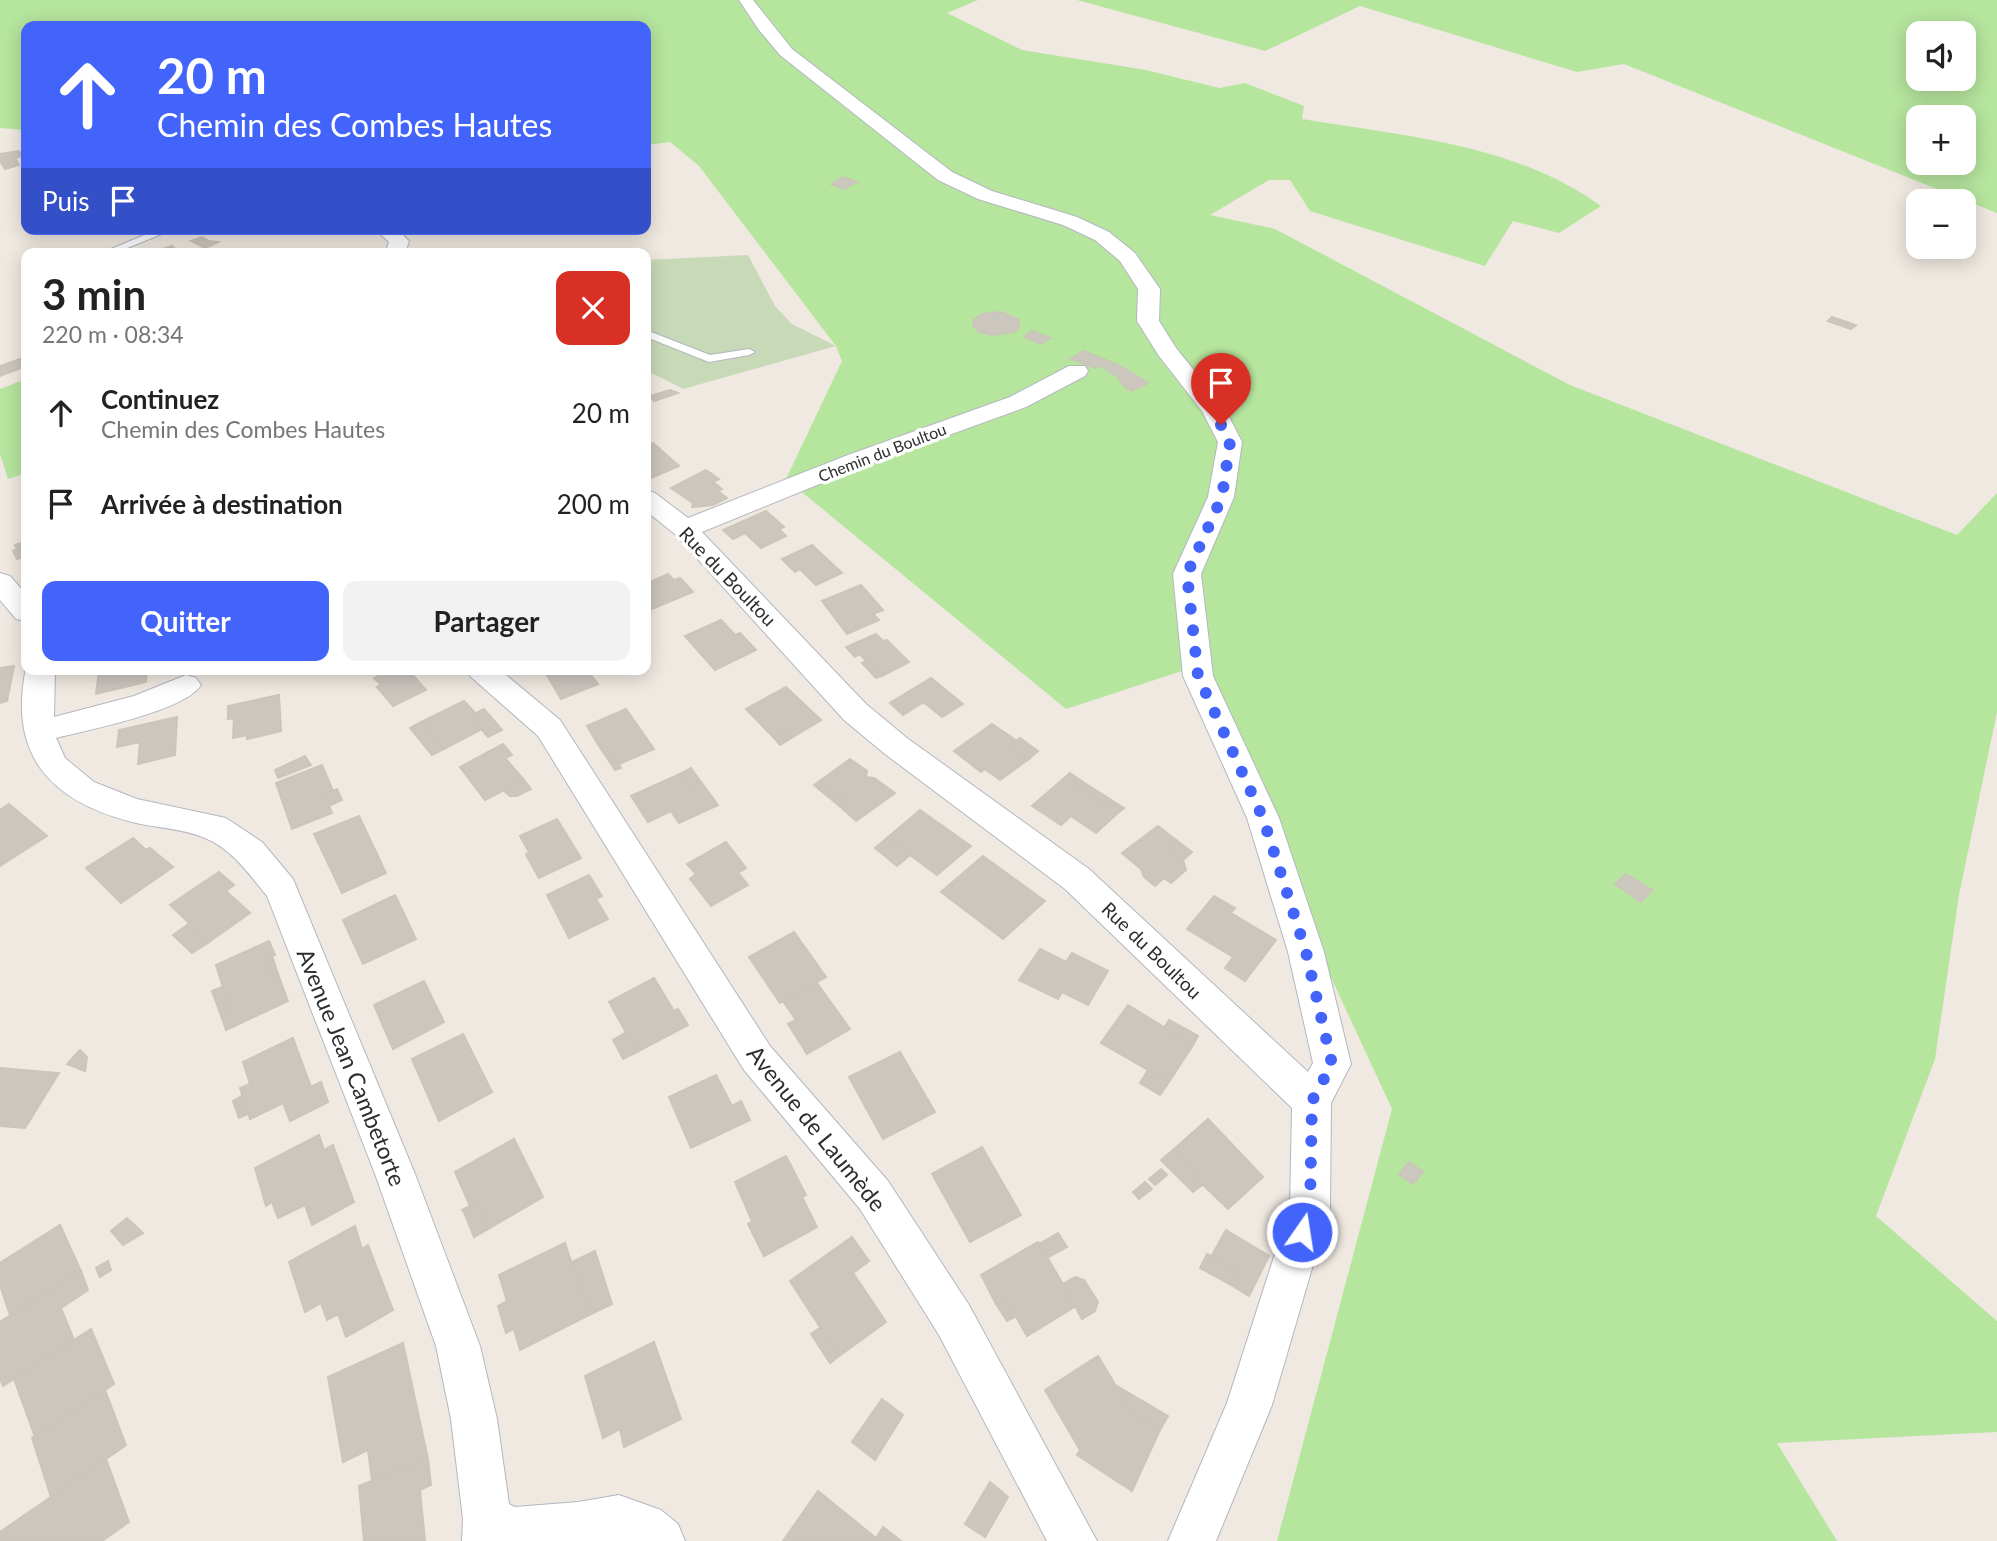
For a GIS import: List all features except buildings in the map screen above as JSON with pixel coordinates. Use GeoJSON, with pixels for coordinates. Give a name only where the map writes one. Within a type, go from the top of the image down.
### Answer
{"type":"FeatureCollection","features":[{"type":"Feature","properties":{"kind":"street"},"geometry":{"type":"LineString","coordinates":[[746,1],[786,52],[945,176],[985,195],[1081,226],[1102,236],[1128,257],[1149,289],[1148,321],[1167,351],[1213,409],[1230,442],[1222,497],[1187,574],[1198,676],[1263,818],[1306,952],[1332,1064],[1312,1101],[1310,1207],[1249,1405],[1192,1541]]}},
{"type":"Feature","properties":{"kind":"street","name":"Chemin du Boultou"},"geometry":{"type":"LineString","coordinates":[[685,529],[857,460],[1018,402],[1077,371]]}},
{"type":"Feature","properties":{"kind":"street","name":"Rue du Boultou"},"geometry":{"type":"LineString","coordinates":[[651,502],[685,529],[855,712],[896,746],[1077,879],[1312,1101]]}},
{"type":"Feature","properties":{"kind":"street"},"geometry":{"type":"LineString","coordinates":[[21,575],[0,581],[21,606]]}},
{"type":"Feature","properties":{"kind":"street","name":"Avenue Jean Cambetorte"},"geometry":{"type":"LineString","coordinates":[[40,675],[38,732],[53,765],[83,790],[132,810],[214,827],[250,851],[281,889],[395,1174],[458,1346],[474,1419],[487,1530]]}},
{"type":"Feature","properties":{"kind":"street","name":"Avenue de Laumède"},"geometry":{"type":"LineString","coordinates":[[487,675],[549,728],[757,1058],[874,1195],[954,1320],[1073,1541]]}},
{"type":"Feature","properties":{"kind":"street"},"geometry":{"type":"LineString","coordinates":[[38,732],[144,705],[186,685]]}},
{"type":"Feature","properties":{"kind":"street"},"geometry":{"type":"LineString","coordinates":[[487,1530],[514,1531],[578,1526],[620,1519],[644,1527],[661,1541]]}},
{"type":"Feature","properties":{"kind":"lane"},"geometry":{"type":"LineString","coordinates":[[119,248],[153,235]]}},
{"type":"Feature","properties":{"kind":"lane"},"geometry":{"type":"LineString","coordinates":[[651,335],[709,359],[749,352]]}},
{"type":"Feature","properties":{"kind":"green space"},"geometry":{"type":"Polygon","coordinates":[[[0,0],[978,0],[947,13],[1022,50],[1146,70],[1219,88],[1245,83],[1304,106],[1302,119],[1419,138],[1496,156],[1568,185],[1601,206],[1559,233],[1513,221],[1485,266],[1310,211],[1290,180],[1269,180],[1210,215],[1275,229],[1570,385],[1957,535],[1997,493],[1997,712],[1959,895],[1935,1059],[1876,1216],[1997,1321],[1997,1432],[1777,1443],[1837,1541],[1277,1541],[1392,1109],[1188,669],[1066,709],[786,479],[842,361],[836,346],[699,166],[670,142],[651,144],[651,21],[21,21],[21,130],[0,128],[0,0]]]}},
{"type":"Feature","properties":{"kind":"green space"},"geometry":{"type":"Polygon","coordinates":[[[1077,0],[1997,0],[1997,213],[1976,205],[1976,189],[1937,189],[1624,64],[1577,72],[1360,6],[1265,51],[1077,0]]]}},
{"type":"Feature","properties":{"kind":"green space"},"geometry":{"type":"Polygon","coordinates":[[[748,255],[775,306],[792,324],[836,346],[683,389],[651,373],[651,260],[748,255]]]}},
{"type":"Feature","properties":{"kind":"green space"},"geometry":{"type":"Polygon","coordinates":[[[21,381],[21,475],[8,479],[0,454],[0,389],[21,381]]]}},
{"type":"Feature","properties":{"kind":"route"},"geometry":{"type":"LineString","coordinates":[[1221,425],[1230,442],[1222,497],[1187,574],[1198,676],[1263,818],[1306,952],[1332,1064],[1312,1101],[1310,1207],[1302,1232]]}}]}
